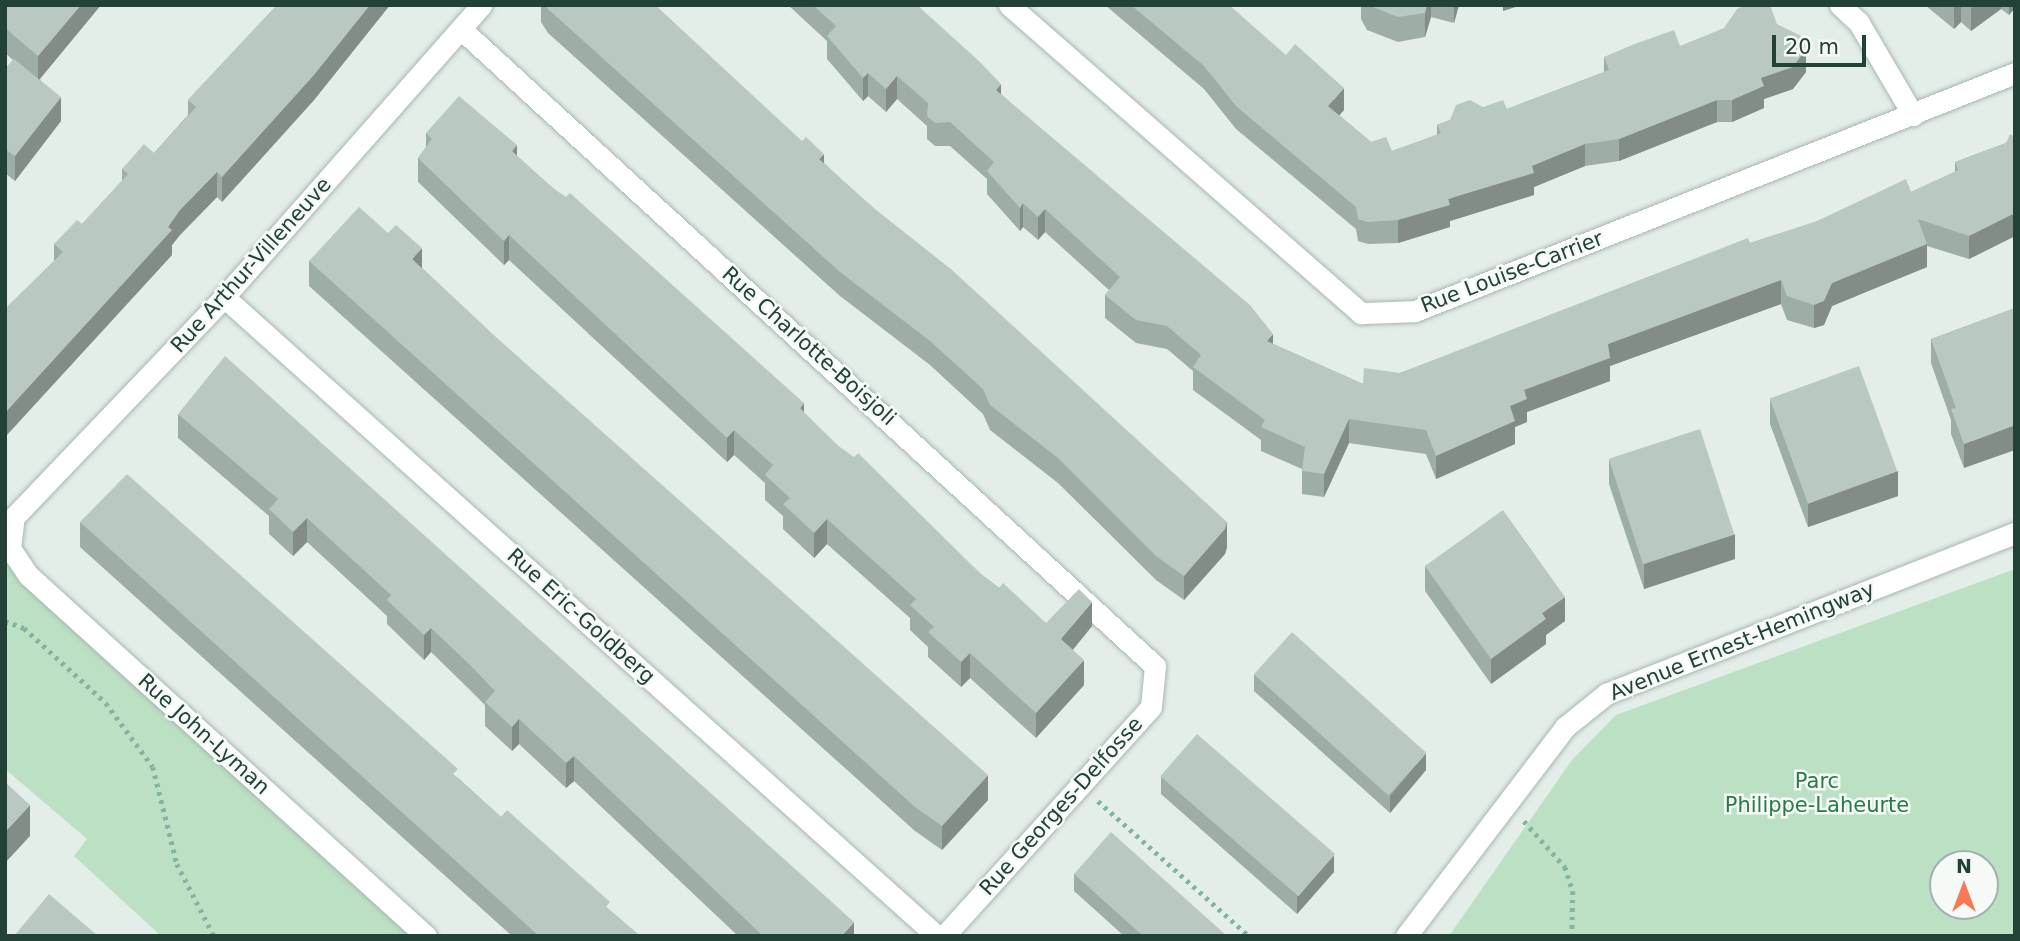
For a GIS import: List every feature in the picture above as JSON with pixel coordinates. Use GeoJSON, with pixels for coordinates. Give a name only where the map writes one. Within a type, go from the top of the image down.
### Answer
{"type":"FeatureCollection","features":[{"type":"Feature","properties":{"kind":"street","name":"Rue Arthur-Villeneuve"},"geometry":{"type":"LineString","coordinates":[[14,517],[225,297],[481,5]]}},
{"type":"Feature","properties":{"kind":"street","name":"Rue Louise-Carrier"},"geometry":{"type":"LineString","coordinates":[[1009,5],[1361,313],[1415,311],[2015,73]]}},
{"type":"Feature","properties":{"kind":"street"},"geometry":{"type":"LineString","coordinates":[[1840,5],[1859,23],[1913,115]]}},
{"type":"Feature","properties":{"kind":"street","name":"Rue Charlotte-Boisjoli"},"geometry":{"type":"LineString","coordinates":[[461,29],[1155,666]]}},
{"type":"Feature","properties":{"kind":"street","name":"Rue Eric-Goldberg"},"geometry":{"type":"LineString","coordinates":[[225,297],[937,936]]}},
{"type":"Feature","properties":{"kind":"street","name":"Rue John-Lyman"},"geometry":{"type":"LineString","coordinates":[[14,517],[10,548],[28,575],[426,936]]}},
{"type":"Feature","properties":{"kind":"street","name":"Avenue Ernest-Hemingway"},"geometry":{"type":"LineString","coordinates":[[1406,936],[1504,800],[1564,727],[1606,694],[2015,533]]}},
{"type":"Feature","properties":{"kind":"street","name":"Rue Georges-Delfosse"},"geometry":{"type":"LineString","coordinates":[[944,936],[1151,707],[1155,666]]}},
{"type":"Feature","properties":{"kind":"path"},"geometry":{"type":"LineString","coordinates":[[5,621],[24,628],[106,704],[153,767],[177,864],[214,936]]}},
{"type":"Feature","properties":{"kind":"path"},"geometry":{"type":"LineString","coordinates":[[1504,800],[1565,867],[1573,891],[1572,936]]}},
{"type":"Feature","properties":{"kind":"path"},"geometry":{"type":"LineString","coordinates":[[1105,808],[1249,936]]}},
{"type":"Feature","properties":{"kind":"green space"},"geometry":{"type":"Polygon","coordinates":[[[5,550],[423,936],[161,936],[74,856],[87,839],[5,769],[5,550]]]}},
{"type":"Feature","properties":{"kind":"green space","name":"Parc Philippe-Laheurte"},"geometry":{"type":"Polygon","coordinates":[[[2015,569],[2015,936],[1449,936],[1572,760],[1616,715],[2015,569]]]}},
{"type":"Feature","properties":{"kind":"building"},"geometry":{"type":"Polygon","coordinates":[[[5,5],[81,5],[38,56],[5,28],[5,5]]]}},
{"type":"Feature","properties":{"kind":"building"},"geometry":{"type":"Polygon","coordinates":[[[277,5],[370,5],[314,75],[222,177],[217,172],[180,210],[168,227],[172,230],[5,413],[5,309],[63,252],[54,244],[77,220],[82,224],[128,174],[122,169],[144,144],[154,153],[196,107],[188,100],[277,5]]]}},
{"type":"Feature","properties":{"kind":"building"},"geometry":{"type":"Polygon","coordinates":[[[546,5],[655,5],[802,141],[806,137],[824,154],[819,159],[875,209],[952,270],[1227,522],[1225,529],[1184,576],[1156,556],[1058,458],[990,405],[983,389],[930,341],[840,272],[546,5]]]}},
{"type":"Feature","properties":{"kind":"building"},"geometry":{"type":"Polygon","coordinates":[[[813,5],[917,5],[1001,84],[996,90],[1250,305],[1273,334],[1267,341],[1363,384],[1364,368],[1400,373],[1748,238],[1750,243],[1817,221],[1906,179],[1911,192],[1958,170],[1955,162],[2006,143],[2010,134],[2015,137],[2015,213],[1969,236],[1918,219],[1927,244],[1832,283],[1824,301],[1814,305],[1787,296],[1781,280],[1608,344],[1610,358],[1524,390],[1527,399],[1510,406],[1515,421],[1436,456],[1426,430],[1349,419],[1324,474],[1302,471],[1305,447],[1261,427],[1265,420],[1193,367],[1201,355],[1167,326],[1136,320],[1105,295],[1120,277],[1045,209],[1038,217],[1023,203],[1020,208],[987,171],[994,162],[950,122],[935,123],[927,116],[928,103],[897,76],[886,89],[868,73],[863,78],[827,36],[836,26],[813,5]]]}},
{"type":"Feature","properties":{"kind":"building"},"geometry":{"type":"Polygon","coordinates":[[[1131,5],[1229,5],[1286,55],[1295,44],[1344,88],[1328,106],[1371,142],[1386,137],[1392,151],[1441,133],[1437,125],[1450,120],[1456,105],[1470,100],[1483,107],[1503,100],[1507,109],[1609,70],[1604,57],[1632,45],[1674,30],[1680,46],[1724,28],[1737,9],[1746,5],[1770,5],[1777,24],[1803,37],[1806,49],[1793,67],[1761,78],[1764,86],[1732,100],[1717,100],[1619,139],[1585,144],[1532,166],[1534,173],[1448,199],[1450,205],[1398,220],[1368,222],[1358,219],[1356,207],[1236,106],[1204,66],[1131,5]]]}},
{"type":"Feature","properties":{"kind":"building"},"geometry":{"type":"Polygon","coordinates":[[[1368,5],[1427,5],[1425,13],[1398,17],[1368,5]]]}},
{"type":"Feature","properties":{"kind":"building"},"geometry":{"type":"Polygon","coordinates":[[[14,59],[61,97],[15,156],[5,149],[5,69],[14,59]]]}},
{"type":"Feature","properties":{"kind":"building"},"geometry":{"type":"Polygon","coordinates":[[[459,96],[517,145],[512,151],[550,186],[566,197],[570,193],[804,403],[800,408],[837,445],[854,457],[858,453],[982,575],[999,588],[1003,583],[1046,623],[1079,589],[1092,602],[1061,639],[1084,660],[1036,713],[970,653],[961,662],[928,632],[934,627],[910,605],[916,599],[827,519],[814,533],[783,504],[790,498],[765,475],[773,465],[734,430],[727,438],[509,235],[504,241],[418,158],[432,139],[426,133],[459,96]]]}},
{"type":"Feature","properties":{"kind":"building"},"geometry":{"type":"Polygon","coordinates":[[[359,207],[388,233],[396,225],[422,248],[412,259],[497,338],[988,775],[942,826],[915,807],[309,261],[359,207]]]}},
{"type":"Feature","properties":{"kind":"building"},"geometry":{"type":"Polygon","coordinates":[[[2015,308],[2015,425],[1964,444],[1951,409],[1956,408],[1931,339],[2015,308]]]}},
{"type":"Feature","properties":{"kind":"building"},"geometry":{"type":"Polygon","coordinates":[[[225,356],[854,922],[842,936],[763,936],[574,756],[566,763],[519,719],[512,727],[485,702],[495,691],[470,665],[431,628],[424,635],[387,600],[391,595],[307,518],[293,532],[269,509],[278,499],[178,414],[225,356]]]}},
{"type":"Feature","properties":{"kind":"building"},"geometry":{"type":"Polygon","coordinates":[[[1859,366],[1897,471],[1808,504],[1770,398],[1859,366]]]}},
{"type":"Feature","properties":{"kind":"building"},"geometry":{"type":"Polygon","coordinates":[[[1700,429],[1734,535],[1643,564],[1609,459],[1700,429]]]}},
{"type":"Feature","properties":{"kind":"building"},"geometry":{"type":"Polygon","coordinates":[[[127,474],[458,769],[453,774],[501,817],[507,810],[610,902],[606,907],[640,936],[539,936],[80,522],[127,474]]]}},
{"type":"Feature","properties":{"kind":"building"},"geometry":{"type":"Polygon","coordinates":[[[1503,510],[1565,597],[1542,613],[1546,619],[1491,659],[1425,566],[1503,510]]]}},
{"type":"Feature","properties":{"kind":"building"},"geometry":{"type":"Polygon","coordinates":[[[1292,632],[1427,753],[1388,795],[1254,674],[1292,632]]]}},
{"type":"Feature","properties":{"kind":"building"},"geometry":{"type":"Polygon","coordinates":[[[1197,734],[1335,854],[1298,896],[1160,776],[1197,734]]]}},
{"type":"Feature","properties":{"kind":"building"},"geometry":{"type":"Polygon","coordinates":[[[5,782],[30,805],[5,832],[5,782]]]}},
{"type":"Feature","properties":{"kind":"building"},"geometry":{"type":"Polygon","coordinates":[[[1111,832],[1227,936],[1143,936],[1074,874],[1111,832]]]}},
{"type":"Feature","properties":{"kind":"building"},"geometry":{"type":"Polygon","coordinates":[[[49,894],[98,936],[14,936],[49,894]]]}}]}
